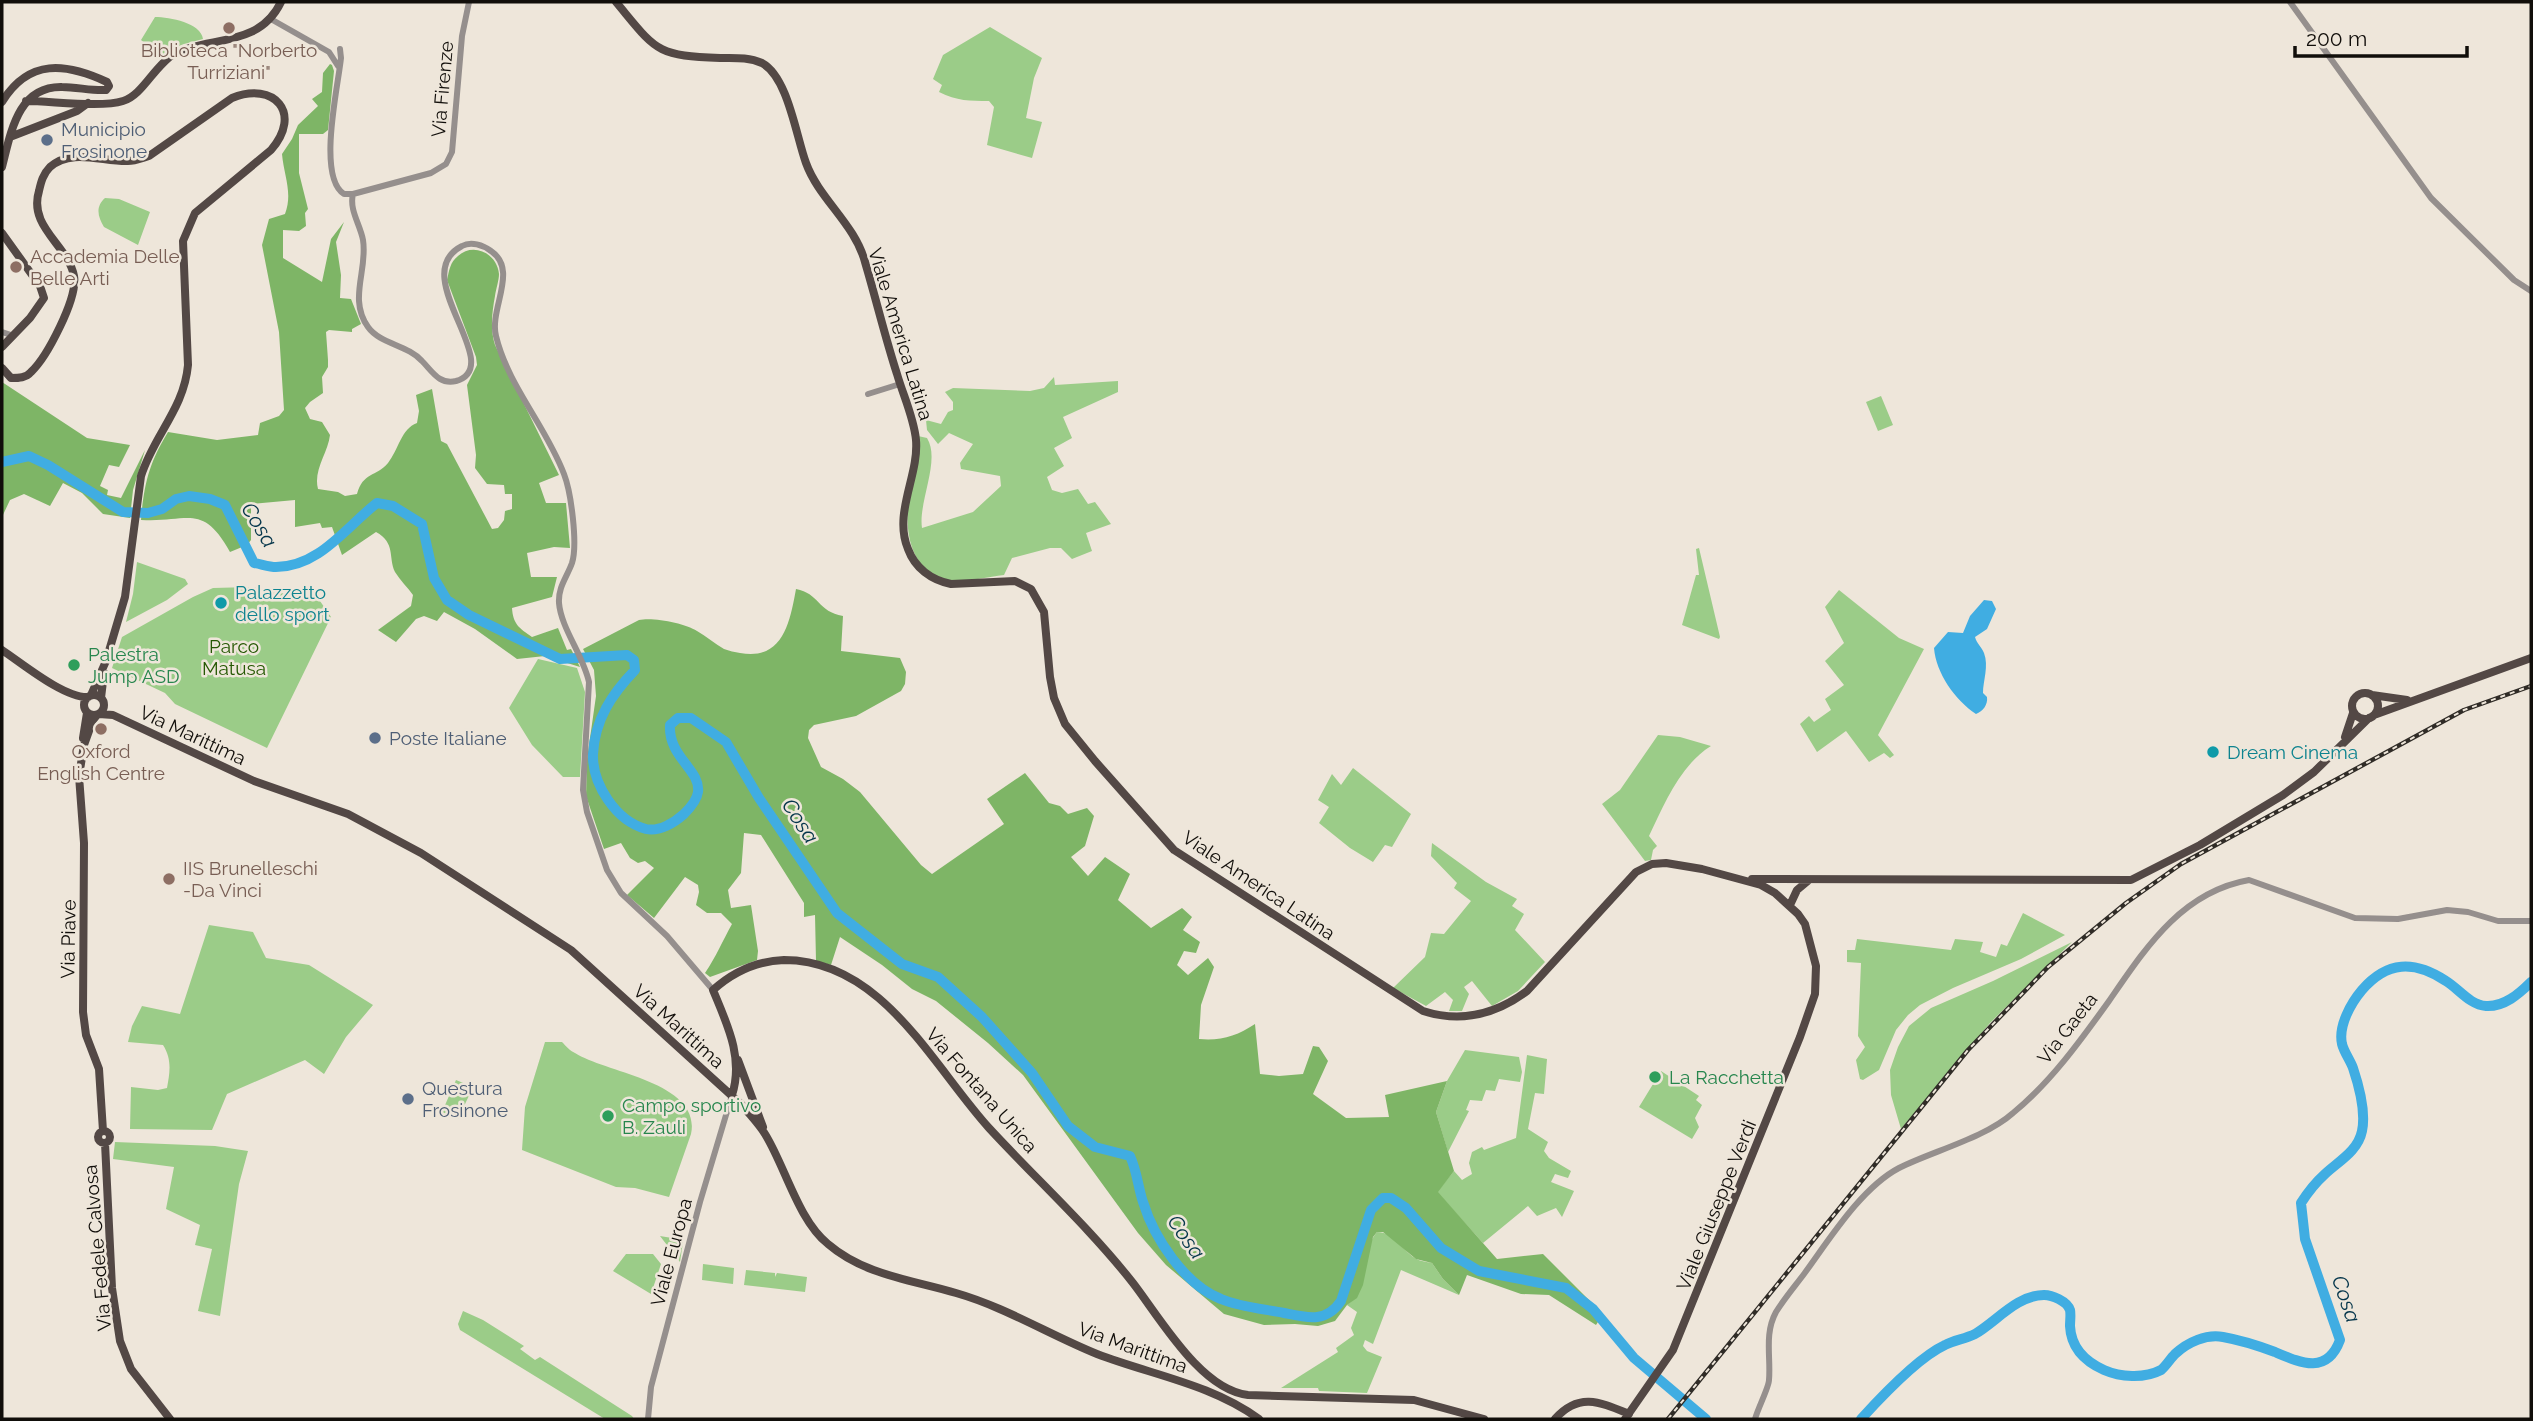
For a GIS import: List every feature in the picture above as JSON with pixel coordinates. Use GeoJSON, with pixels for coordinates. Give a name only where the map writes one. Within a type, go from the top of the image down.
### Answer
{"type":"FeatureCollection","features":[{"type":"Feature","properties":{"kind":"main road"},"geometry":{"type":"LineString","coordinates":[[26,101],[88,103],[126,100],[171,56],[236,38],[269,18],[281,2]]}},
{"type":"Feature","properties":{"kind":"main road","name":"Viale America Latina"},"geometry":{"type":"LineString","coordinates":[[616,2],[648,42],[657,48],[689,56],[746,58],[764,64],[778,78],[809,172],[850,231],[863,256],[916,442],[916,455],[903,516],[908,550],[916,564],[941,582],[951,584],[1015,580],[1031,589],[1044,612],[1050,677],[1061,716],[1072,734],[1174,850],[1423,1012],[1449,1018],[1489,1013],[1527,991],[1619,889],[1636,872],[1652,864],[1666,863],[1741,878],[1761,885],[1790,905]]}},
{"type":"Feature","properties":{"kind":"main road"},"geometry":{"type":"LineString","coordinates":[[2,102],[25,78],[44,68],[66,67],[107,86],[58,86],[37,91],[26,101],[15,119],[2,167]]}},
{"type":"Feature","properties":{"kind":"main road"},"geometry":{"type":"LineString","coordinates":[[2,369],[11,377],[23,377],[32,372],[53,339],[75,288],[72,268],[37,211],[36,199],[48,169],[57,162],[77,157],[128,161],[140,159],[149,156],[232,98],[241,94],[259,93],[275,99],[285,113],[285,131],[281,139],[195,213],[186,229],[183,242],[188,365],[186,383],[172,417],[147,457],[137,497],[125,597],[104,667],[90,696],[84,702],[86,711]]}},
{"type":"Feature","properties":{"kind":"main road"},"geometry":{"type":"LineString","coordinates":[[10,137],[77,111],[88,103]]}},
{"type":"Feature","properties":{"kind":"main road"},"geometry":{"type":"LineString","coordinates":[[2,233],[40,286],[44,298],[30,318],[2,346]]}},
{"type":"Feature","properties":{"kind":"main road"},"geometry":{"type":"LineString","coordinates":[[2,650],[64,690],[81,697],[90,696],[102,700]]}},
{"type":"Feature","properties":{"kind":"main road"},"geometry":{"type":"LineString","coordinates":[[2353,713],[2358,718],[2372,717],[2531,658]]}},
{"type":"Feature","properties":{"kind":"main road"},"geometry":{"type":"LineString","coordinates":[[64,690],[86,711],[98,714],[103,710],[104,667]]}},
{"type":"Feature","properties":{"kind":"main road"},"geometry":{"type":"LineString","coordinates":[[2340,745],[2351,724],[2352,702],[2356,696],[2364,693],[2399,700],[2417,700]]}},
{"type":"Feature","properties":{"kind":"main road"},"geometry":{"type":"LineString","coordinates":[[1741,878],[2116,882],[2140,878],[2283,795],[2314,772],[2372,717],[2378,704],[2372,695]]}},
{"type":"Feature","properties":{"kind":"main road","name":"Via Marittima"},"geometry":{"type":"LineString","coordinates":[[102,700],[113,715]]}},
{"type":"Feature","properties":{"kind":"main road","name":"Via Piave"},"geometry":{"type":"LineString","coordinates":[[86,711],[79,776],[84,851],[83,1019],[99,1069],[103,1131],[110,1136],[104,1143]]}},
{"type":"Feature","properties":{"kind":"main road","name":"Via Marittima"},"geometry":{"type":"LineString","coordinates":[[98,714],[113,715],[254,781],[348,814],[421,853],[570,950],[732,1095],[765,1134],[789,1186],[817,1234],[842,1255],[883,1274],[958,1293],[1021,1318],[1097,1354],[1223,1396],[1259,1419]]}},
{"type":"Feature","properties":{"kind":"main road","name":"Via Piave"},"geometry":{"type":"LineString","coordinates":[[84,744],[98,714]]}},
{"type":"Feature","properties":{"kind":"main road"},"geometry":{"type":"LineString","coordinates":[[1775,893],[1776,884],[1783,880]]}},
{"type":"Feature","properties":{"kind":"main road"},"geometry":{"type":"LineString","coordinates":[[1790,905],[1797,890],[1809,880]]}},
{"type":"Feature","properties":{"kind":"main road","name":"Viale Giuseppe Verdi"},"geometry":{"type":"LineString","coordinates":[[1627,1417],[1673,1350],[1815,994],[1816,966],[1812,946],[1805,925],[1790,905]]}},
{"type":"Feature","properties":{"kind":"main road","name":"Via Fontana Unica"},"geometry":{"type":"LineString","coordinates":[[713,990],[726,978],[744,968],[762,962],[783,960],[817,964],[868,989],[903,1023],[989,1127],[1091,1233],[1177,1342],[1206,1372],[1234,1392],[1252,1395],[1414,1400],[1483,1419]]}},
{"type":"Feature","properties":{"kind":"main road"},"geometry":{"type":"LineString","coordinates":[[713,990],[765,1134]]}},
{"type":"Feature","properties":{"kind":"main road"},"geometry":{"type":"LineString","coordinates":[[732,1095],[736,1076],[736,1054]]}},
{"type":"Feature","properties":{"kind":"main road","name":"Via Fedele Calvosa"},"geometry":{"type":"LineString","coordinates":[[104,1143],[112,1288],[120,1341],[131,1369],[170,1419]]}},
{"type":"Feature","properties":{"kind":"main road"},"geometry":{"type":"LineString","coordinates":[[1198,1387],[1204,1384],[1206,1372]]}},
{"type":"Feature","properties":{"kind":"main road"},"geometry":{"type":"LineString","coordinates":[[1248,1411],[1246,1401],[1252,1395]]}},
{"type":"Feature","properties":{"kind":"main road"},"geometry":{"type":"LineString","coordinates":[[1555,1419],[1566,1407],[1588,1401],[1600,1403],[1627,1417]]}},
{"type":"Feature","properties":{"kind":"street","name":"Via Firenze"},"geometry":{"type":"LineString","coordinates":[[353,194],[431,173],[449,161],[453,143],[462,36],[469,2]]}},
{"type":"Feature","properties":{"kind":"street"},"geometry":{"type":"LineString","coordinates":[[2290,2],[2431,198],[2514,280],[2531,291]]}},
{"type":"Feature","properties":{"kind":"street"},"geometry":{"type":"LineString","coordinates":[[269,18],[329,52],[339,70]]}},
{"type":"Feature","properties":{"kind":"street"},"geometry":{"type":"LineString","coordinates":[[340,49],[330,162],[337,189],[344,194],[353,194],[352,206],[364,246],[358,284],[362,316],[375,334],[421,359],[439,379],[452,382],[469,371],[471,362],[469,349],[444,282],[446,261],[459,248],[471,244],[489,249],[501,262],[503,275],[495,313],[496,336],[514,380],[564,474],[570,495],[574,553],[572,564],[561,584],[559,598],[561,613],[589,682],[583,790],[587,812],[607,870],[621,893],[667,936],[713,990]]}},
{"type":"Feature","properties":{"kind":"street"},"geometry":{"type":"LineString","coordinates":[[2,332],[11,335]]}},
{"type":"Feature","properties":{"kind":"street"},"geometry":{"type":"LineString","coordinates":[[868,394],[900,384]]}},
{"type":"Feature","properties":{"kind":"street","name":"Via Gaeta"},"geometry":{"type":"LineString","coordinates":[[1755,1419],[1769,1383],[1768,1345],[1776,1312],[1838,1228],[1880,1181],[1897,1169],[2012,1115],[2048,1079],[2151,941],[2173,918],[2199,899],[2232,883],[2249,880],[2354,918],[2398,919],[2447,910],[2468,912],[2498,921],[2531,921]]}},
{"type":"Feature","properties":{"kind":"street","name":"Viale Europa"},"geometry":{"type":"LineString","coordinates":[[648,1419],[651,1387],[700,1202],[732,1095]]}},
{"type":"Feature","properties":{"kind":"green space"},"geometry":{"type":"Polygon","coordinates":[[[155,17],[191,25],[201,33],[203,39],[184,44],[160,56],[141,40],[155,17]]]}},
{"type":"Feature","properties":{"kind":"green space"},"geometry":{"type":"Polygon","coordinates":[[[990,27],[1042,58],[1034,78],[1026,118],[1042,122],[1032,158],[987,145],[994,107],[989,101],[964,100],[939,92],[942,85],[933,79],[943,55],[990,27]]]}},
{"type":"Feature","properties":{"kind":"green space"},"geometry":{"type":"Polygon","coordinates":[[[330,64],[334,71],[328,130],[323,134],[299,134],[299,173],[308,209],[305,213],[306,226],[299,231],[283,230],[283,258],[322,282],[331,239],[344,222],[336,242],[341,275],[340,298],[351,299],[361,324],[352,329],[352,332],[326,332],[328,367],[322,377],[323,393],[305,408],[310,419],[322,422],[330,435],[317,475],[318,489],[338,492],[345,496],[357,494],[366,478],[388,463],[407,430],[417,423],[419,411],[416,395],[432,389],[441,441],[447,444],[492,529],[498,528],[504,520],[505,511],[512,509],[512,494],[505,494],[504,485],[487,484],[475,468],[476,455],[467,385],[477,365],[476,357],[447,280],[453,261],[464,252],[477,250],[489,255],[499,274],[492,320],[495,345],[559,475],[539,483],[546,503],[566,503],[570,548],[554,547],[527,553],[531,577],[557,577],[552,597],[512,608],[514,618],[532,637],[558,628],[567,650],[571,649],[580,667],[545,656],[517,659],[475,629],[444,612],[437,621],[424,616],[416,619],[396,642],[378,630],[411,606],[413,595],[395,572],[386,541],[376,532],[342,555],[332,527],[322,528],[320,523],[295,527],[295,500],[251,504],[251,540],[247,545],[230,552],[211,526],[202,521],[193,518],[141,520],[148,474],[168,432],[217,440],[258,435],[260,423],[279,416],[284,410],[279,332],[262,245],[269,219],[285,214],[287,206],[288,192],[282,154],[298,125],[318,106],[312,99],[322,92],[323,73],[330,64]]]}},
{"type":"Feature","properties":{"kind":"green space"},"geometry":{"type":"Polygon","coordinates":[[[105,198],[119,199],[150,212],[138,245],[104,227],[99,212],[105,198]]]}},
{"type":"Feature","properties":{"kind":"green space"},"geometry":{"type":"Polygon","coordinates":[[[1054,377],[1055,385],[1118,381],[1118,392],[1063,417],[1072,438],[1054,448],[1064,466],[1047,477],[1052,490],[1062,493],[1078,489],[1088,504],[1095,502],[1111,524],[1086,533],[1092,551],[1072,559],[1061,548],[1050,548],[1012,558],[1004,575],[950,581],[933,574],[919,561],[911,545],[908,528],[909,490],[918,436],[927,438],[932,458],[923,506],[922,528],[973,512],[1001,486],[1000,476],[961,469],[960,463],[973,444],[949,433],[938,444],[927,430],[926,420],[941,424],[948,412],[953,410],[953,402],[945,392],[953,388],[1030,391],[1044,388],[1054,377]]]}},
{"type":"Feature","properties":{"kind":"green space"},"geometry":{"type":"Polygon","coordinates":[[[2,382],[87,438],[130,445],[119,467],[109,465],[100,486],[108,490],[107,495],[121,498],[145,450],[133,490],[130,518],[103,514],[82,493],[63,483],[50,506],[24,494],[10,500],[2,517],[2,382]]]}},
{"type":"Feature","properties":{"kind":"green space"},"geometry":{"type":"Polygon","coordinates":[[[1881,396],[1893,425],[1878,431],[1866,402],[1881,396]]]}},
{"type":"Feature","properties":{"kind":"green space"},"geometry":{"type":"Polygon","coordinates":[[[1699,548],[1719,639],[1682,625],[1696,575],[1699,575],[1696,549],[1699,548]]]}},
{"type":"Feature","properties":{"kind":"green space"},"geometry":{"type":"Polygon","coordinates":[[[137,562],[185,579],[188,584],[167,600],[126,622],[133,594],[137,562]]]}},
{"type":"Feature","properties":{"kind":"green space","name":"Parco Matusa"},"geometry":{"type":"Polygon","coordinates":[[[251,587],[320,601],[331,617],[267,748],[175,704],[165,693],[112,668],[122,637],[213,588],[251,587]]]}},
{"type":"Feature","properties":{"kind":"green space"},"geometry":{"type":"Polygon","coordinates":[[[796,589],[810,594],[828,611],[843,616],[841,651],[900,658],[906,672],[901,691],[856,716],[814,725],[809,730],[808,738],[821,767],[860,792],[921,865],[932,874],[1004,824],[987,799],[1025,773],[1049,803],[1060,806],[1068,814],[1087,808],[1094,816],[1085,846],[1071,857],[1088,876],[1105,857],[1130,874],[1118,900],[1151,928],[1182,908],[1192,917],[1183,930],[1200,942],[1196,953],[1184,951],[1177,965],[1188,975],[1208,958],[1214,967],[1201,1005],[1199,1039],[1228,1037],[1255,1024],[1260,1074],[1279,1076],[1303,1074],[1313,1046],[1319,1047],[1328,1061],[1313,1094],[1346,1118],[1389,1117],[1385,1095],[1447,1081],[1436,1112],[1454,1171],[1438,1192],[1497,1259],[1543,1254],[1603,1314],[1596,1325],[1549,1295],[1521,1294],[1467,1275],[1459,1295],[1432,1263],[1416,1259],[1383,1232],[1377,1232],[1373,1237],[1363,1285],[1357,1298],[1347,1305],[1335,1321],[1318,1326],[1264,1325],[1224,1314],[1166,1265],[1138,1233],[1023,1075],[988,1043],[936,1001],[912,989],[840,937],[831,965],[816,961],[815,915],[804,917],[804,903],[761,835],[744,833],[741,873],[728,890],[731,908],[751,905],[757,960],[710,977],[705,973],[732,924],[721,913],[707,913],[696,905],[698,885],[685,877],[654,918],[627,895],[654,868],[645,861],[638,863],[630,858],[621,843],[604,849],[586,796],[587,759],[596,696],[594,670],[583,649],[639,620],[652,619],[692,628],[728,650],[755,654],[766,651],[775,645],[787,626],[796,589]]]}},
{"type":"Feature","properties":{"kind":"green space"},"geometry":{"type":"Polygon","coordinates":[[[1839,590],[1899,638],[1924,649],[1878,735],[1894,755],[1890,758],[1884,753],[1869,762],[1846,731],[1817,752],[1800,724],[1809,716],[1814,722],[1831,710],[1825,699],[1844,685],[1825,661],[1844,643],[1825,607],[1839,590]]]}},
{"type":"Feature","properties":{"kind":"green space"},"geometry":{"type":"Polygon","coordinates":[[[538,659],[577,668],[585,692],[580,777],[563,777],[532,745],[509,708],[538,659]]]}},
{"type":"Feature","properties":{"kind":"green space"},"geometry":{"type":"Polygon","coordinates":[[[1658,735],[1680,737],[1711,746],[1690,764],[1674,786],[1649,836],[1657,846],[1653,850],[1651,860],[1645,861],[1602,804],[1620,790],[1658,735]]]}},
{"type":"Feature","properties":{"kind":"green space"},"geometry":{"type":"Polygon","coordinates":[[[1353,768],[1411,814],[1392,847],[1385,845],[1373,862],[1350,848],[1319,823],[1329,807],[1318,800],[1332,774],[1341,785],[1353,768]]]}},
{"type":"Feature","properties":{"kind":"green space"},"geometry":{"type":"Polygon","coordinates":[[[1432,843],[1486,882],[1517,899],[1512,906],[1524,914],[1515,930],[1545,962],[1518,991],[1492,1006],[1472,981],[1464,987],[1469,994],[1462,1011],[1449,1011],[1453,1000],[1445,992],[1426,1006],[1393,988],[1425,957],[1431,933],[1444,934],[1471,901],[1454,888],[1457,883],[1431,856],[1432,843]]]}},
{"type":"Feature","properties":{"kind":"green space"},"geometry":{"type":"Polygon","coordinates":[[[2023,913],[2065,935],[2021,959],[1920,1005],[1896,1030],[1879,1070],[1863,1080],[1860,1079],[1856,1060],[1865,1047],[1858,1036],[1861,963],[1847,962],[1847,950],[1855,950],[1857,939],[1951,950],[1955,939],[1983,942],[1980,952],[1996,957],[2001,944],[2007,946],[2023,913]]]}},
{"type":"Feature","properties":{"kind":"green space"},"geometry":{"type":"Polygon","coordinates":[[[209,925],[253,932],[266,958],[309,965],[373,1005],[346,1037],[324,1074],[305,1060],[227,1094],[212,1130],[130,1129],[131,1087],[158,1090],[167,1088],[169,1071],[168,1055],[163,1045],[128,1042],[132,1026],[142,1006],[180,1014],[209,925]]]}},
{"type":"Feature","properties":{"kind":"green space"},"geometry":{"type":"Polygon","coordinates":[[[2072,942],[1990,1023],[1901,1129],[1891,1095],[1890,1070],[1909,1026],[1931,1008],[2072,942]]]}},
{"type":"Feature","properties":{"kind":"green space","name":"Campo sportivo B. Zauli"},"geometry":{"type":"Polygon","coordinates":[[[545,1042],[562,1042],[573,1052],[589,1060],[649,1082],[682,1102],[690,1116],[691,1134],[669,1197],[635,1188],[616,1187],[522,1150],[525,1107],[545,1042]]]}},
{"type":"Feature","properties":{"kind":"green space"},"geometry":{"type":"Polygon","coordinates":[[[1465,1050],[1519,1057],[1522,1072],[1520,1082],[1499,1079],[1495,1091],[1486,1090],[1482,1101],[1470,1100],[1466,1110],[1469,1111],[1448,1152],[1436,1112],[1447,1081],[1465,1050]]]}},
{"type":"Feature","properties":{"kind":"green space"},"geometry":{"type":"Polygon","coordinates":[[[1527,1055],[1547,1059],[1544,1094],[1535,1093],[1528,1129],[1548,1142],[1544,1151],[1549,1158],[1571,1171],[1568,1178],[1555,1174],[1551,1182],[1574,1191],[1562,1217],[1556,1208],[1537,1216],[1528,1206],[1483,1243],[1437,1192],[1454,1171],[1462,1180],[1472,1174],[1469,1163],[1472,1152],[1516,1138],[1527,1055]]]}},
{"type":"Feature","properties":{"kind":"green space"},"geometry":{"type":"Polygon","coordinates":[[[1661,1071],[1699,1096],[1696,1100],[1702,1105],[1695,1118],[1699,1127],[1692,1139],[1639,1107],[1661,1071]]]}},
{"type":"Feature","properties":{"kind":"green space"},"geometry":{"type":"Polygon","coordinates":[[[456,1080],[473,1087],[458,1119],[442,1112],[456,1080]]]}},
{"type":"Feature","properties":{"kind":"green space"},"geometry":{"type":"Polygon","coordinates":[[[115,1142],[215,1146],[248,1151],[239,1184],[220,1316],[198,1311],[212,1249],[195,1245],[200,1225],[166,1209],[174,1167],[113,1159],[115,1142]]]}},
{"type":"Feature","properties":{"kind":"green space"},"geometry":{"type":"Polygon","coordinates":[[[1377,1232],[1393,1238],[1417,1259],[1432,1263],[1459,1295],[1401,1270],[1373,1344],[1365,1340],[1363,1346],[1367,1351],[1382,1357],[1367,1393],[1319,1391],[1318,1388],[1281,1388],[1338,1352],[1336,1348],[1354,1335],[1351,1328],[1357,1312],[1347,1305],[1360,1289],[1368,1250],[1377,1232]]]}},
{"type":"Feature","properties":{"kind":"green space"},"geometry":{"type":"Polygon","coordinates":[[[660,1236],[683,1242],[680,1262],[660,1236]]]}},
{"type":"Feature","properties":{"kind":"green space"},"geometry":{"type":"Polygon","coordinates":[[[626,1254],[653,1254],[661,1264],[651,1294],[613,1271],[626,1254]]]}},
{"type":"Feature","properties":{"kind":"green space"},"geometry":{"type":"Polygon","coordinates":[[[703,1264],[734,1268],[733,1284],[702,1280],[703,1264]]]}},
{"type":"Feature","properties":{"kind":"green space"},"geometry":{"type":"Polygon","coordinates":[[[746,1270],[775,1273],[775,1277],[777,1273],[807,1277],[805,1292],[744,1285],[746,1270]]]}},
{"type":"Feature","properties":{"kind":"green space"},"geometry":{"type":"Polygon","coordinates":[[[463,1311],[483,1320],[524,1346],[520,1349],[535,1360],[540,1357],[634,1419],[605,1419],[460,1330],[458,1324],[463,1311]]]}},
{"type":"Feature","properties":{"kind":"water"},"geometry":{"type":"Polygon","coordinates":[[[1984,600],[1992,601],[1996,609],[1987,629],[1975,637],[1985,658],[1983,693],[1987,697],[1984,707],[1976,714],[1948,685],[1938,667],[1934,648],[1948,632],[1963,633],[1970,616],[1984,600]]]}},
{"type":"Feature","properties":{"kind":"waterway","name":"Cosa"},"geometry":{"type":"LineString","coordinates":[[2,462],[29,456],[123,512],[148,513],[162,509],[176,499],[189,496],[210,499],[225,505],[254,563],[273,567],[291,565],[319,553],[377,503],[393,506],[422,524],[434,578],[447,600],[469,615],[560,659],[627,655],[634,660],[635,670],[606,708],[594,741],[597,777],[601,789],[616,810],[635,825],[651,830],[671,823],[692,804],[698,792],[698,784],[674,746],[671,736],[670,725],[678,718],[691,718],[726,742],[759,798],[837,913],[902,964],[938,977],[982,1017],[1032,1073],[1068,1126],[1095,1147],[1130,1156],[1143,1202],[1155,1230],[1173,1259],[1195,1283],[1221,1299],[1236,1304],[1301,1316],[1323,1316],[1341,1301],[1371,1210],[1383,1198],[1391,1198],[1406,1208],[1441,1248],[1479,1271],[1566,1288],[1593,1309],[1634,1358],[1706,1419]]}},
{"type":"Feature","properties":{"kind":"waterway","name":"Cosa"},"geometry":{"type":"LineString","coordinates":[[1861,1419],[1912,1368],[1935,1351],[1948,1343],[1975,1334],[2016,1304],[2034,1296],[2051,1296],[2066,1304],[2070,1310],[2071,1334],[2076,1347],[2085,1358],[2097,1366],[2117,1374],[2140,1376],[2154,1373],[2161,1370],[2186,1346],[2210,1337],[2243,1341],[2304,1362],[2321,1362],[2328,1358],[2340,1340],[2305,1239],[2301,1203],[2318,1181],[2352,1150],[2362,1131],[2360,1091],[2341,1037],[2350,1008],[2371,980],[2381,973],[2401,967],[2423,969],[2434,974],[2470,1000],[2486,1006],[2505,1002],[2531,982]]}},
{"type":"Feature","properties":{"kind":"railway"},"geometry":{"type":"LineString","coordinates":[[1668,1419],[1968,1050],[2048,967],[2126,903],[2181,864],[2464,710],[2531,686]]}},
{"type":"Feature","properties":{"kind":"place","name":"Biblioteca \"Norberto Turriziani\""},"geometry":{"type":"Point","coordinates":[229,28]}},
{"type":"Feature","properties":{"kind":"place","name":"Municipio Frosinone"},"geometry":{"type":"Point","coordinates":[47,140]}},
{"type":"Feature","properties":{"kind":"place","name":"Accademia Delle Belle Arti"},"geometry":{"type":"Point","coordinates":[16,267]}},
{"type":"Feature","properties":{"kind":"place","name":"Palazzetto dello sport"},"geometry":{"type":"Point","coordinates":[221,603]}},
{"type":"Feature","properties":{"kind":"place","name":"Palestra Jump ASD"},"geometry":{"type":"Point","coordinates":[74,665]}},
{"type":"Feature","properties":{"kind":"place","name":"Oxford English Centre"},"geometry":{"type":"Point","coordinates":[101,729]}},
{"type":"Feature","properties":{"kind":"place","name":"Poste Italiane"},"geometry":{"type":"Point","coordinates":[375,738]}},
{"type":"Feature","properties":{"kind":"place","name":"Dream Cinema"},"geometry":{"type":"Point","coordinates":[2213,752]}},
{"type":"Feature","properties":{"kind":"place","name":"IIS Brunelleschi -Da Vinci"},"geometry":{"type":"Point","coordinates":[169,879]}},
{"type":"Feature","properties":{"kind":"place","name":"La Racchetta"},"geometry":{"type":"Point","coordinates":[1655,1077]}},
{"type":"Feature","properties":{"kind":"place","name":"Questura Frosinone"},"geometry":{"type":"Point","coordinates":[408,1099]}},
{"type":"Feature","properties":{"kind":"place","name":"Campo sportivo B. Zauli"},"geometry":{"type":"Point","coordinates":[608,1116]}}]}
